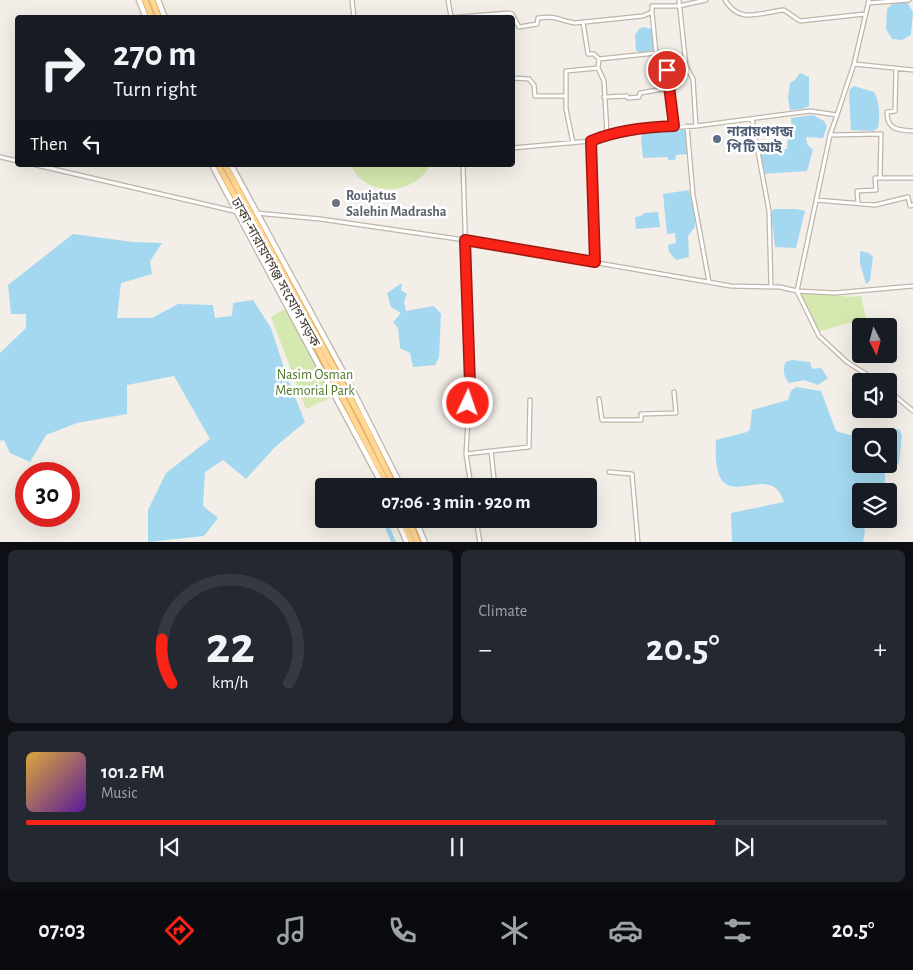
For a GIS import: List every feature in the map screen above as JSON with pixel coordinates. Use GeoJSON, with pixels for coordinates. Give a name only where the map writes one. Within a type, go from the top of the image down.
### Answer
{"type":"FeatureCollection","features":[{"type":"Feature","properties":{"kind":"main road"},"geometry":{"type":"LineString","coordinates":[[145,0],[151,15]]}},
{"type":"Feature","properties":{"kind":"main road"},"geometry":{"type":"LineString","coordinates":[[152,0],[158,15]]}},
{"type":"Feature","properties":{"kind":"main road","name":"ঢাকা-নারায়ণগঞ্জ সংযোগ সড়ক"},"geometry":{"type":"LineString","coordinates":[[219,167],[240,212],[322,355],[384,478]]}},
{"type":"Feature","properties":{"kind":"main road","name":"ঢাকা-নারায়ণগঞ্জ সংযোগ সড়ক"},"geometry":{"type":"LineString","coordinates":[[225,167],[362,420],[390,478]]}},
{"type":"Feature","properties":{"kind":"main road"},"geometry":{"type":"LineString","coordinates":[[406,528],[412,542]]}},
{"type":"Feature","properties":{"kind":"main road"},"geometry":{"type":"LineString","coordinates":[[412,528],[418,542]]}},
{"type":"Feature","properties":{"kind":"street"},"geometry":{"type":"LineString","coordinates":[[139,0],[145,15]]}},
{"type":"Feature","properties":{"kind":"street"},"geometry":{"type":"LineString","coordinates":[[158,0],[164,15]]}},
{"type":"Feature","properties":{"kind":"street"},"geometry":{"type":"LineString","coordinates":[[352,0],[354,15]]}},
{"type":"Feature","properties":{"kind":"street"},"geometry":{"type":"LineString","coordinates":[[448,0],[450,15]]}},
{"type":"Feature","properties":{"kind":"street"},"geometry":{"type":"LineString","coordinates":[[680,0],[679,6],[686,66],[693,79],[696,126]]}},
{"type":"Feature","properties":{"kind":"street"},"geometry":{"type":"LineString","coordinates":[[599,59],[656,53],[652,6],[679,6],[706,0]]}},
{"type":"Feature","properties":{"kind":"street"},"geometry":{"type":"LineString","coordinates":[[725,0],[731,10],[738,14],[758,14],[784,10],[800,21],[866,14]]}},
{"type":"Feature","properties":{"kind":"street"},"geometry":{"type":"LineString","coordinates":[[864,373],[847,362],[819,336],[797,291],[830,135],[854,64],[868,2],[909,0]]}},
{"type":"Feature","properties":{"kind":"street"},"geometry":{"type":"LineString","coordinates":[[515,20],[519,27],[536,24],[538,18],[553,16],[566,22],[582,22],[644,16],[652,12]]}},
{"type":"Feature","properties":{"kind":"street"},"geometry":{"type":"LineString","coordinates":[[480,15],[509,13],[513,15]]}},
{"type":"Feature","properties":{"kind":"street"},"geometry":{"type":"LineString","coordinates":[[582,22],[588,54],[594,54],[599,59]]}},
{"type":"Feature","properties":{"kind":"street"},"geometry":{"type":"LineString","coordinates":[[599,59],[598,68],[604,81],[607,134]]}},
{"type":"Feature","properties":{"kind":"street"},"geometry":{"type":"LineString","coordinates":[[854,64],[913,70]]}},
{"type":"Feature","properties":{"kind":"street"},"geometry":{"type":"LineString","coordinates":[[674,126],[667,70],[686,66]]}},
{"type":"Feature","properties":{"kind":"street"},"geometry":{"type":"LineString","coordinates":[[573,143],[566,109],[566,71],[598,68]]}},
{"type":"Feature","properties":{"kind":"street"},"geometry":{"type":"LineString","coordinates":[[896,68],[895,112],[887,112],[887,120],[889,125],[895,129],[913,131]]}},
{"type":"Feature","properties":{"kind":"street"},"geometry":{"type":"LineString","coordinates":[[515,78],[528,79],[534,85],[536,96],[566,96]]}},
{"type":"Feature","properties":{"kind":"street"},"geometry":{"type":"LineString","coordinates":[[604,97],[639,97],[640,93],[669,88]]}},
{"type":"Feature","properties":{"kind":"street"},"geometry":{"type":"LineString","coordinates":[[515,148],[591,141],[607,134],[674,126],[696,126],[810,111],[837,115]]}},
{"type":"Feature","properties":{"kind":"street"},"geometry":{"type":"LineString","coordinates":[[752,119],[769,211],[771,286]]}},
{"type":"Feature","properties":{"kind":"street"},"geometry":{"type":"LineString","coordinates":[[687,126],[694,195],[709,282]]}},
{"type":"Feature","properties":{"kind":"street"},"geometry":{"type":"LineString","coordinates":[[830,135],[881,134],[880,178]]}},
{"type":"Feature","properties":{"kind":"street"},"geometry":{"type":"LineString","coordinates":[[591,141],[595,262]]}},
{"type":"Feature","properties":{"kind":"street"},"geometry":{"type":"LineString","coordinates":[[0,156],[15,160]]}},
{"type":"Feature","properties":{"kind":"street"},"geometry":{"type":"LineString","coordinates":[[45,167],[240,212]]}},
{"type":"Feature","properties":{"kind":"street"},"geometry":{"type":"LineString","coordinates":[[213,167],[240,212],[379,478]]}},
{"type":"Feature","properties":{"kind":"street"},"geometry":{"type":"LineString","coordinates":[[232,167],[386,453],[397,478]]}},
{"type":"Feature","properties":{"kind":"street"},"geometry":{"type":"LineString","coordinates":[[463,167],[470,384],[466,454],[470,478]]}},
{"type":"Feature","properties":{"kind":"street"},"geometry":{"type":"LineString","coordinates":[[858,203],[857,191],[876,190],[876,178],[913,178]]}},
{"type":"Feature","properties":{"kind":"street"},"geometry":{"type":"LineString","coordinates":[[816,200],[883,204],[908,197],[910,206],[913,205]]}},
{"type":"Feature","properties":{"kind":"street"},"geometry":{"type":"LineString","coordinates":[[250,213],[465,240],[731,286],[771,286],[797,291],[835,293],[913,286]]}},
{"type":"Feature","properties":{"kind":"street"},"geometry":{"type":"LineString","coordinates":[[599,399],[602,420],[641,420],[641,414],[676,413],[674,392]]}},
{"type":"Feature","properties":{"kind":"street"},"geometry":{"type":"LineString","coordinates":[[897,398],[913,412]]}},
{"type":"Feature","properties":{"kind":"street"},"geometry":{"type":"LineString","coordinates":[[466,454],[529,447],[530,400]]}},
{"type":"Feature","properties":{"kind":"street"},"geometry":{"type":"LineString","coordinates":[[492,451],[494,478]]}},
{"type":"Feature","properties":{"kind":"street"},"geometry":{"type":"LineString","coordinates":[[609,472],[632,474],[638,542]]}},
{"type":"Feature","properties":{"kind":"street"},"geometry":{"type":"LineString","coordinates":[[401,528],[407,542]]}},
{"type":"Feature","properties":{"kind":"street"},"geometry":{"type":"LineString","coordinates":[[419,528],[425,542]]}},
{"type":"Feature","properties":{"kind":"street"},"geometry":{"type":"LineString","coordinates":[[478,528],[480,542]]}},
{"type":"Feature","properties":{"kind":"green space"},"geometry":{"type":"Polygon","coordinates":[[[352,167],[429,167],[423,175],[414,182],[403,187],[391,189],[378,188],[367,184],[358,176],[352,167]]]}},
{"type":"Feature","properties":{"kind":"green space"},"geometry":{"type":"Polygon","coordinates":[[[819,292],[848,297],[861,296],[866,318],[852,318],[852,322],[817,332],[798,293],[819,292]]]}},
{"type":"Feature","properties":{"kind":"green space","name":"Nasim Osman Memorial Park"},"geometry":{"type":"Polygon","coordinates":[[[293,304],[341,393],[306,409],[271,317],[293,304]]]}},
{"type":"Feature","properties":{"kind":"water"},"geometry":{"type":"Polygon","coordinates":[[[907,2],[913,12],[911,35],[902,40],[892,39],[886,29],[887,9],[892,4],[907,2]]]}},
{"type":"Feature","properties":{"kind":"water"},"geometry":{"type":"Polygon","coordinates":[[[643,27],[652,29],[654,50],[642,54],[636,50],[635,35],[643,27]]]}},
{"type":"Feature","properties":{"kind":"water"},"geometry":{"type":"Polygon","coordinates":[[[800,73],[809,77],[809,106],[790,110],[788,98],[790,83],[800,73]]]}},
{"type":"Feature","properties":{"kind":"water"},"geometry":{"type":"Polygon","coordinates":[[[854,86],[874,92],[876,96],[879,118],[878,128],[873,131],[851,130],[849,94],[850,89],[854,86]]]}},
{"type":"Feature","properties":{"kind":"water"},"geometry":{"type":"Polygon","coordinates":[[[813,115],[824,121],[827,126],[823,138],[806,137],[807,144],[813,150],[807,171],[763,174],[760,155],[787,149],[788,139],[792,135],[791,118],[813,115]]]}},
{"type":"Feature","properties":{"kind":"water"},"geometry":{"type":"Polygon","coordinates":[[[674,128],[686,130],[687,154],[676,155],[675,160],[668,160],[668,157],[643,158],[641,138],[644,131],[674,128]]]}},
{"type":"Feature","properties":{"kind":"water"},"geometry":{"type":"Polygon","coordinates":[[[689,190],[695,212],[695,227],[688,236],[689,257],[676,260],[669,252],[668,245],[676,243],[675,233],[667,234],[663,194],[689,190]]]}},
{"type":"Feature","properties":{"kind":"water"},"geometry":{"type":"Polygon","coordinates":[[[774,209],[805,211],[796,248],[775,247],[771,213],[774,209]]]}},
{"type":"Feature","properties":{"kind":"water"},"geometry":{"type":"Polygon","coordinates":[[[658,212],[660,227],[636,229],[635,217],[641,216],[644,213],[658,212]]]}},
{"type":"Feature","properties":{"kind":"water"},"geometry":{"type":"Polygon","coordinates":[[[73,234],[133,242],[162,243],[150,261],[152,274],[121,283],[117,318],[152,318],[178,304],[213,305],[215,318],[232,316],[233,303],[253,300],[271,328],[286,374],[305,422],[275,447],[246,479],[223,460],[205,472],[203,506],[218,518],[204,536],[148,542],[148,510],[166,473],[210,439],[174,376],[127,385],[127,414],[77,423],[46,435],[30,462],[10,453],[4,440],[0,441],[0,353],[26,328],[26,314],[11,314],[8,285],[73,234]]]}},
{"type":"Feature","properties":{"kind":"water"},"geometry":{"type":"Polygon","coordinates":[[[860,251],[869,253],[873,257],[870,281],[866,284],[860,263],[860,251]]]}},
{"type":"Feature","properties":{"kind":"water"},"geometry":{"type":"Polygon","coordinates":[[[402,283],[401,290],[407,294],[404,302],[406,311],[434,306],[441,314],[439,357],[435,365],[413,367],[410,353],[400,348],[398,328],[393,322],[401,313],[391,307],[387,293],[402,283]]]}},
{"type":"Feature","properties":{"kind":"water"},"geometry":{"type":"Polygon","coordinates":[[[792,360],[810,362],[812,369],[821,368],[828,378],[818,385],[804,380],[789,383],[785,376],[784,367],[786,362],[792,360]]]}},
{"type":"Feature","properties":{"kind":"water"},"geometry":{"type":"Polygon","coordinates":[[[796,387],[821,391],[836,431],[852,435],[852,473],[885,473],[885,483],[852,483],[852,528],[864,528],[863,542],[732,542],[731,513],[784,502],[777,489],[766,484],[731,486],[722,481],[717,466],[716,440],[747,432],[750,429],[752,410],[788,400],[791,391],[796,387]]]}},
{"type":"Feature","properties":{"kind":"water"},"geometry":{"type":"Polygon","coordinates":[[[897,429],[899,429],[902,435],[899,463],[897,464],[897,429]]]}},
{"type":"Feature","properties":{"kind":"waterway"},"geometry":{"type":"LineString","coordinates":[[388,528],[394,542]]}},
{"type":"Feature","properties":{"kind":"place","name":"নারায়ণগন্জ পি টি আই"},"geometry":{"type":"Point","coordinates":[717,139]}},
{"type":"Feature","properties":{"kind":"place","name":"Roujatus Salehin Madrasha"},"geometry":{"type":"Point","coordinates":[336,203]}},
{"type":"Feature","properties":{"kind":"route"},"geometry":{"type":"LineString","coordinates":[[468,403],[470,384],[465,240],[595,262],[591,141],[607,134],[623,131],[674,126],[671,91],[669,88],[670,77],[667,70]]}}]}
